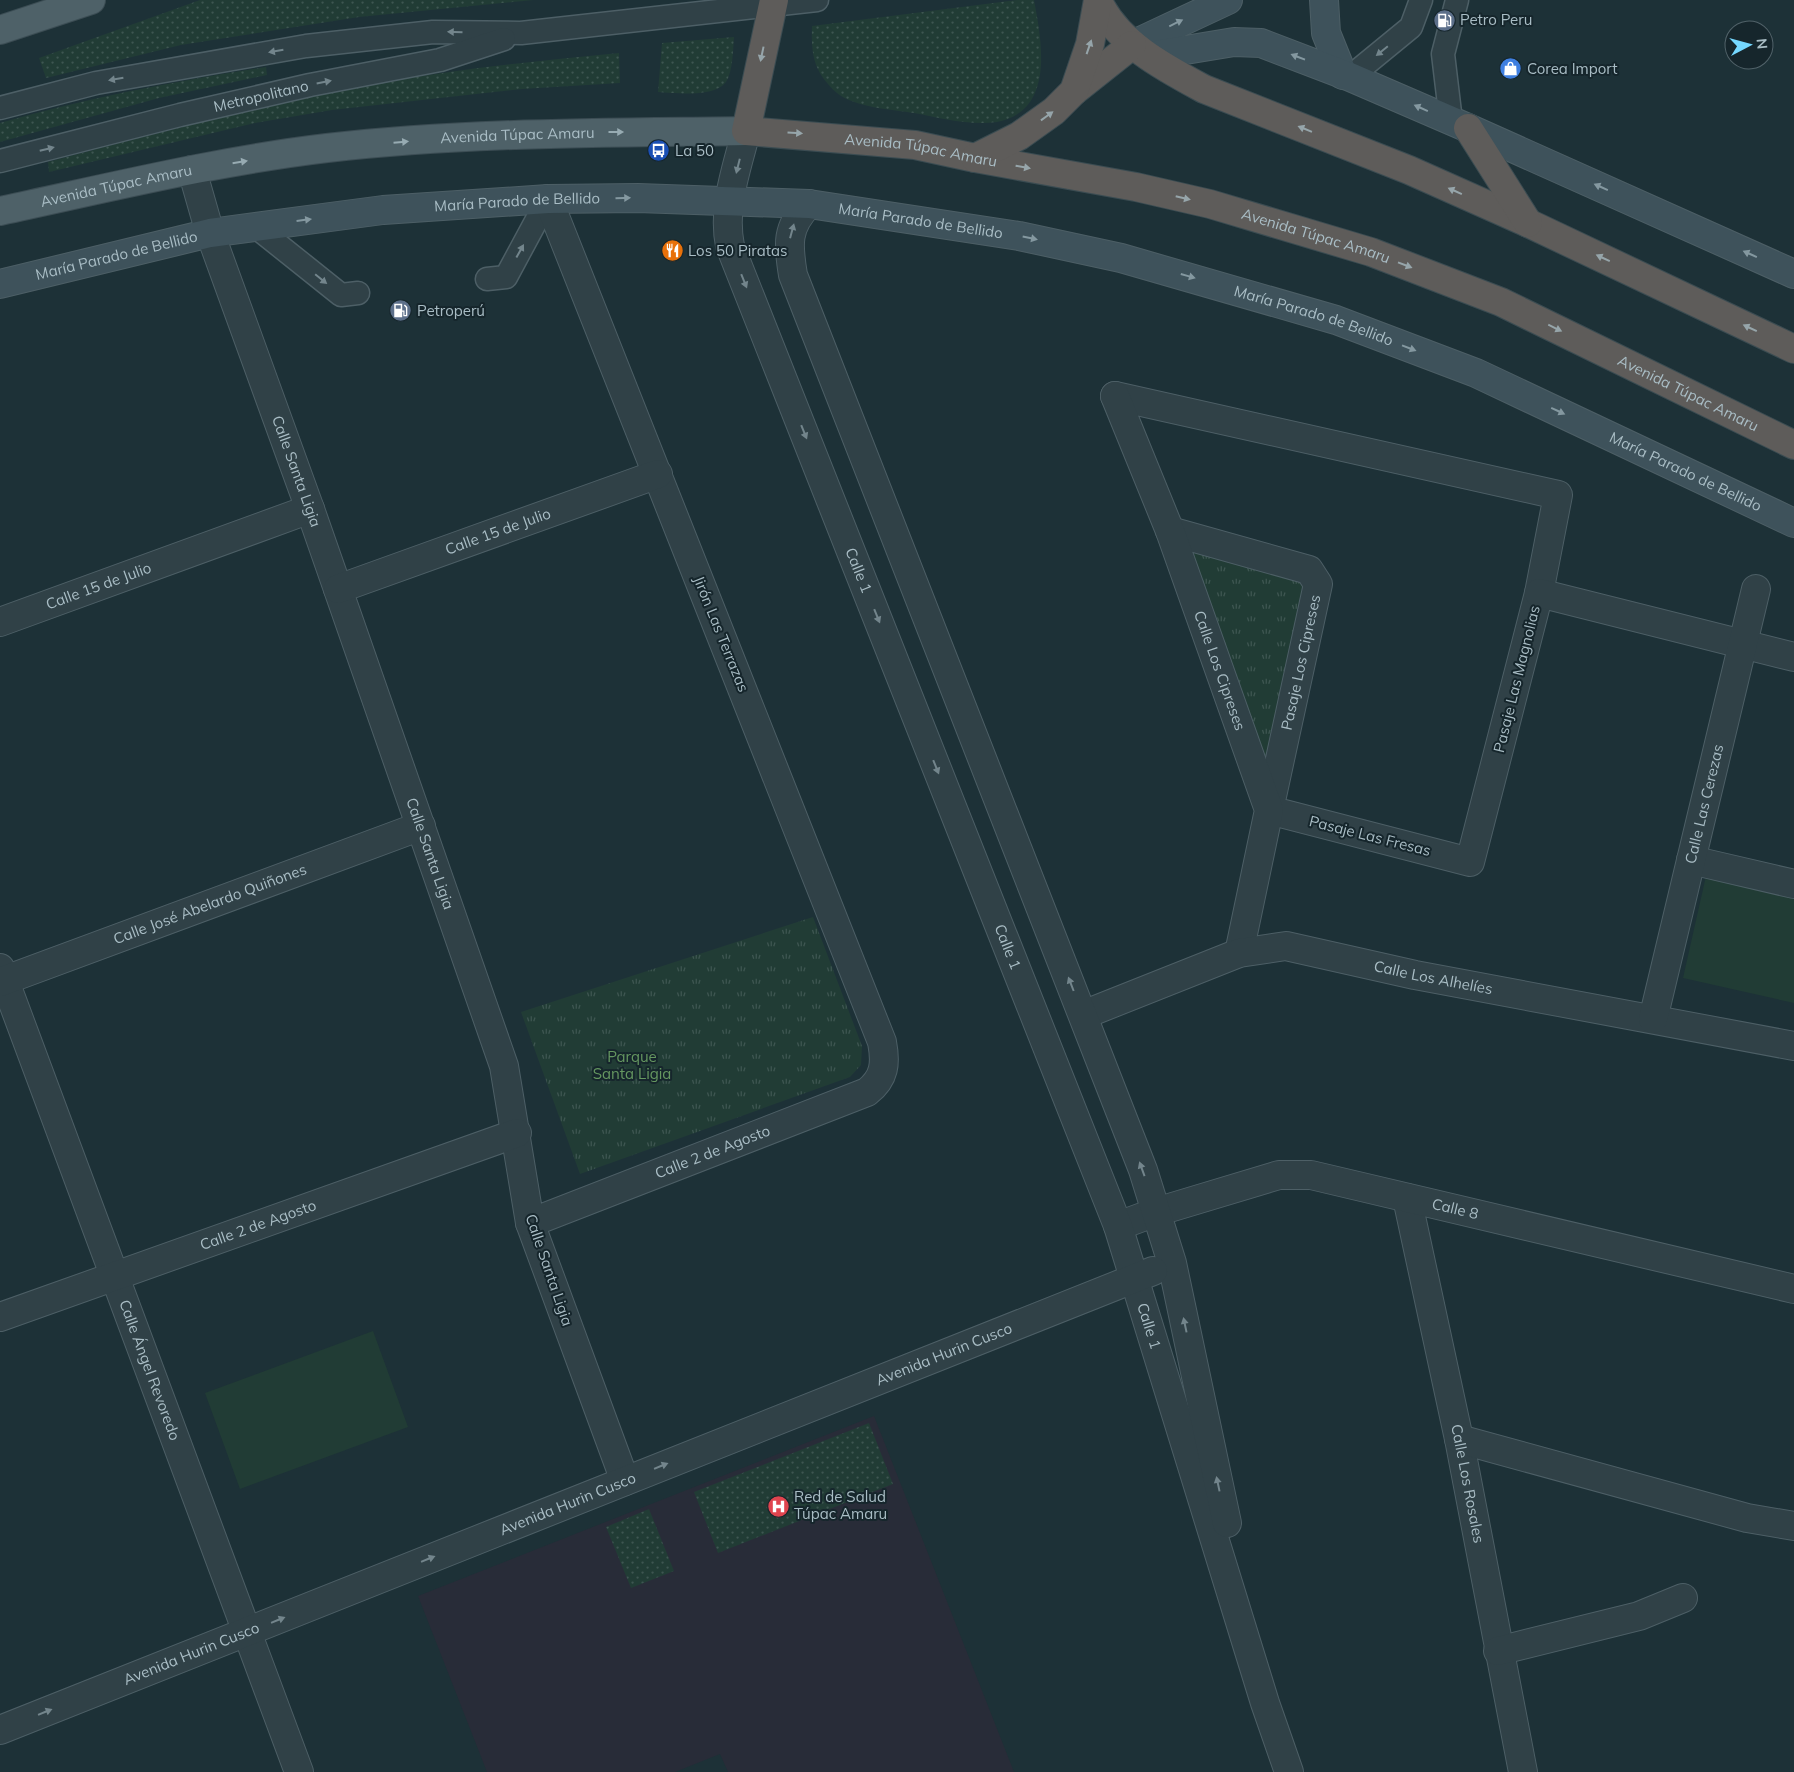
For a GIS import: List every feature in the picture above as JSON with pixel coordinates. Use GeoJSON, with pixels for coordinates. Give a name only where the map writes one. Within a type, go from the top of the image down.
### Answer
{"type":"FeatureCollection","features":[{"type":"Feature","properties":{"kind":"highway"},"geometry":{"type":"LineString","coordinates":[[1099,1],[1112,24],[1141,50],[1204,89],[1409,170],[1528,223],[1794,349]]}},
{"type":"Feature","properties":{"kind":"highway"},"geometry":{"type":"LineString","coordinates":[[1074,91],[1090,44],[1099,1]]}},
{"type":"Feature","properties":{"kind":"highway"},"geometry":{"type":"LineString","coordinates":[[746,130],[773,3]]}},
{"type":"Feature","properties":{"kind":"highway"},"geometry":{"type":"LineString","coordinates":[[975,158],[1019,136],[1054,111],[1074,91],[1141,50]]}},
{"type":"Feature","properties":{"kind":"highway"},"geometry":{"type":"LineString","coordinates":[[1460,125],[1528,223]]}},
{"type":"Feature","properties":{"kind":"highway","name":"Avenida Túpac Amaru"},"geometry":{"type":"LineString","coordinates":[[746,130],[915,145],[975,158],[1136,187],[1210,204],[1372,252],[1501,302],[1794,445]]}},
{"type":"Feature","properties":{"kind":"main road"},"geometry":{"type":"LineString","coordinates":[[0,30],[91,0]]}},
{"type":"Feature","properties":{"kind":"main road"},"geometry":{"type":"LineString","coordinates":[[1141,50],[1228,0]]}},
{"type":"Feature","properties":{"kind":"main road"},"geometry":{"type":"LineString","coordinates":[[1324,0],[1326,33],[1346,76]]}},
{"type":"Feature","properties":{"kind":"main road"},"geometry":{"type":"LineString","coordinates":[[1141,50],[1234,42],[1261,43],[1346,76],[1460,125],[1794,274]]}},
{"type":"Feature","properties":{"kind":"main road","name":"Avenida Túpac Amaru"},"geometry":{"type":"LineString","coordinates":[[0,210],[192,170],[326,148],[438,138],[569,132],[746,130]]}},
{"type":"Feature","properties":{"kind":"main road","name":"María Parado de Bellido"},"geometry":{"type":"LineString","coordinates":[[0,284],[210,233],[383,210],[548,199],[638,198],[809,204],[1019,236],[1121,258],[1336,320],[1476,373],[1794,523]]}},
{"type":"Feature","properties":{"kind":"street","name":"Calle 1"},"geometry":{"type":"LineString","coordinates":[[746,130],[729,200],[726,225],[730,246],[1118,1226],[1265,1703],[1289,1772]]}},
{"type":"Feature","properties":{"kind":"street","name":"Calle Santa Ligia"},"geometry":{"type":"LineString","coordinates":[[192,170],[210,233],[310,509],[504,1066],[517,1133],[522,1182],[530,1223],[625,1481]]}},
{"type":"Feature","properties":{"kind":"street","name":"Jirón Las Terrazas"},"geometry":{"type":"LineString","coordinates":[[548,199],[882,1042],[884,1070]]}},
{"type":"Feature","properties":{"kind":"street","name":"Calle 1"},"geometry":{"type":"LineString","coordinates":[[809,204],[798,214],[791,231],[789,252],[793,275],[1143,1170],[1172,1263],[1265,1703]]}},
{"type":"Feature","properties":{"kind":"street","name":"Calle Los Cipreses"},"geometry":{"type":"LineString","coordinates":[[1269,810],[1170,530],[1115,396],[1558,495]]}},
{"type":"Feature","properties":{"kind":"street","name":"Calle 15 de Julio"},"geometry":{"type":"LineString","coordinates":[[338,589],[658,474]]}},
{"type":"Feature","properties":{"kind":"street","name":"Pasaje Las Magnolias"},"geometry":{"type":"LineString","coordinates":[[1470,862],[1539,593],[1558,495]]}},
{"type":"Feature","properties":{"kind":"street","name":"Calle 15 de Julio"},"geometry":{"type":"LineString","coordinates":[[0,622],[310,509]]}},
{"type":"Feature","properties":{"kind":"street","name":"Pasaje Los Cipreses"},"geometry":{"type":"LineString","coordinates":[[1170,530],[1310,570],[1318,584],[1269,810]]}},
{"type":"Feature","properties":{"kind":"street","name":"Calle Las Cerezas"},"geometry":{"type":"LineString","coordinates":[[1653,1019],[1756,589]]}},
{"type":"Feature","properties":{"kind":"street"},"geometry":{"type":"LineString","coordinates":[[1539,593],[1794,657]]}},
{"type":"Feature","properties":{"kind":"street"},"geometry":{"type":"LineString","coordinates":[[1239,953],[1269,810]]}},
{"type":"Feature","properties":{"kind":"street","name":"Pasaje Las Fresas"},"geometry":{"type":"LineString","coordinates":[[1269,810],[1470,862]]}},
{"type":"Feature","properties":{"kind":"street","name":"Calle José Abelardo Quiñones"},"geometry":{"type":"LineString","coordinates":[[2,977],[421,826]]}},
{"type":"Feature","properties":{"kind":"street"},"geometry":{"type":"LineString","coordinates":[[1691,860],[1794,884]]}},
{"type":"Feature","properties":{"kind":"street","name":"Calle Los Alhelíes"},"geometry":{"type":"LineString","coordinates":[[1083,1015],[1239,953],[1286,946],[1415,974],[1794,1046]]}},
{"type":"Feature","properties":{"kind":"street","name":"Calle Ángel Revoredo"},"geometry":{"type":"LineString","coordinates":[[2,977],[299,1772]]}},
{"type":"Feature","properties":{"kind":"street","name":"Calle 2 de Agosto"},"geometry":{"type":"LineString","coordinates":[[530,1223],[867,1092],[877,1084],[884,1070]]}},
{"type":"Feature","properties":{"kind":"street","name":"Calle 2 de Agosto"},"geometry":{"type":"LineString","coordinates":[[0,1317],[517,1133]]}},
{"type":"Feature","properties":{"kind":"street","name":"Calle 8"},"geometry":{"type":"LineString","coordinates":[[1118,1226],[1156,1212],[1279,1176],[1310,1175],[1794,1289]]}},
{"type":"Feature","properties":{"kind":"street","name":"Calle Los Rosales"},"geometry":{"type":"LineString","coordinates":[[1407,1198],[1459,1439],[1498,1651],[1523,1772]]}},
{"type":"Feature","properties":{"kind":"street","name":"Avenida Hurin Cusco"},"geometry":{"type":"LineString","coordinates":[[0,1730],[1172,1263]]}},
{"type":"Feature","properties":{"kind":"street"},"geometry":{"type":"LineString","coordinates":[[1459,1439],[1747,1518],[1794,1526]]}},
{"type":"Feature","properties":{"kind":"street"},"geometry":{"type":"LineString","coordinates":[[1498,1651],[1639,1616],[1683,1598]]}},
{"type":"Feature","properties":{"kind":"lane","name":"Metropolitano"},"geometry":{"type":"LineString","coordinates":[[0,108],[96,83],[306,46],[434,32],[521,33],[773,3],[816,0]]}},
{"type":"Feature","properties":{"kind":"lane"},"geometry":{"type":"LineString","coordinates":[[1346,76],[1411,27],[1422,0]]}},
{"type":"Feature","properties":{"kind":"lane"},"geometry":{"type":"LineString","coordinates":[[1457,0],[1443,54],[1460,125]]}},
{"type":"Feature","properties":{"kind":"lane"},"geometry":{"type":"LineString","coordinates":[[1411,27],[1447,40]]}},
{"type":"Feature","properties":{"kind":"lane","name":"Metropolitano"},"geometry":{"type":"LineString","coordinates":[[0,161],[180,115],[310,85],[440,60],[521,33]]}},
{"type":"Feature","properties":{"kind":"lane"},"geometry":{"type":"LineString","coordinates":[[487,279],[506,277],[548,199]]}},
{"type":"Feature","properties":{"kind":"lane"},"geometry":{"type":"LineString","coordinates":[[256,227],[341,295],[358,293]]}},
{"type":"Feature","properties":{"kind":"shaded area","name":"Red de Salud Túpac Amaru"},"geometry":{"type":"Polygon","coordinates":[[[874,1416],[1014,1772],[728,1772],[720,1754],[675,1772],[487,1772],[418,1596],[874,1416]]]}},
{"type":"Feature","properties":{"kind":"green space"},"geometry":{"type":"Polygon","coordinates":[[[200,0],[533,0],[359,17],[181,45],[46,78],[39,58],[200,0]]]}},
{"type":"Feature","properties":{"kind":"green space"},"geometry":{"type":"Polygon","coordinates":[[[1017,0],[1034,0],[1040,35],[1040,73],[1036,90],[1028,104],[1016,115],[997,122],[955,121],[853,102],[837,93],[823,78],[813,55],[812,26],[1017,0]]]}},
{"type":"Feature","properties":{"kind":"green space"},"geometry":{"type":"Polygon","coordinates":[[[734,37],[730,72],[726,82],[720,87],[694,93],[658,92],[662,43],[734,37]]]}},
{"type":"Feature","properties":{"kind":"green space"},"geometry":{"type":"Polygon","coordinates":[[[619,53],[620,83],[522,89],[332,110],[255,123],[49,172],[48,162],[211,120],[334,92],[466,70],[619,53]]]}},
{"type":"Feature","properties":{"kind":"green space"},"geometry":{"type":"Polygon","coordinates":[[[266,67],[267,75],[159,98],[0,142],[0,123],[132,91],[266,67]]]}},
{"type":"Feature","properties":{"kind":"green space"},"geometry":{"type":"Polygon","coordinates":[[[1196,547],[1305,575],[1310,586],[1265,769],[1186,561],[1196,547]]]}},
{"type":"Feature","properties":{"kind":"green space"},"geometry":{"type":"Polygon","coordinates":[[[1706,876],[1794,896],[1794,1003],[1683,978],[1706,876]]]}},
{"type":"Feature","properties":{"kind":"green space","name":"Parque Santa Ligia"},"geometry":{"type":"Polygon","coordinates":[[[813,917],[862,1046],[861,1065],[850,1077],[580,1174],[521,1012],[813,917]]]}},
{"type":"Feature","properties":{"kind":"green space"},"geometry":{"type":"Polygon","coordinates":[[[373,1331],[408,1427],[240,1489],[205,1393],[373,1331]]]}},
{"type":"Feature","properties":{"kind":"green space"},"geometry":{"type":"Polygon","coordinates":[[[869,1423],[893,1484],[718,1553],[694,1492],[869,1423]]]}},
{"type":"Feature","properties":{"kind":"green space"},"geometry":{"type":"Polygon","coordinates":[[[649,1509],[674,1571],[631,1588],[606,1527],[649,1509]]]}},
{"type":"Feature","properties":{"kind":"place","name":"Petro Peru"},"geometry":{"type":"Point","coordinates":[1444,20]}},
{"type":"Feature","properties":{"kind":"place","name":"Corea Import"},"geometry":{"type":"Point","coordinates":[1511,69]}},
{"type":"Feature","properties":{"kind":"place","name":"La 50"},"geometry":{"type":"Point","coordinates":[659,151]}},
{"type":"Feature","properties":{"kind":"place","name":"Los 50 Piratas"},"geometry":{"type":"Point","coordinates":[672,251]}},
{"type":"Feature","properties":{"kind":"place","name":"Petroperú"},"geometry":{"type":"Point","coordinates":[401,311]}},
{"type":"Feature","properties":{"kind":"place","name":"Red de Salud Túpac Amaru"},"geometry":{"type":"Point","coordinates":[778,1506]}}]}
